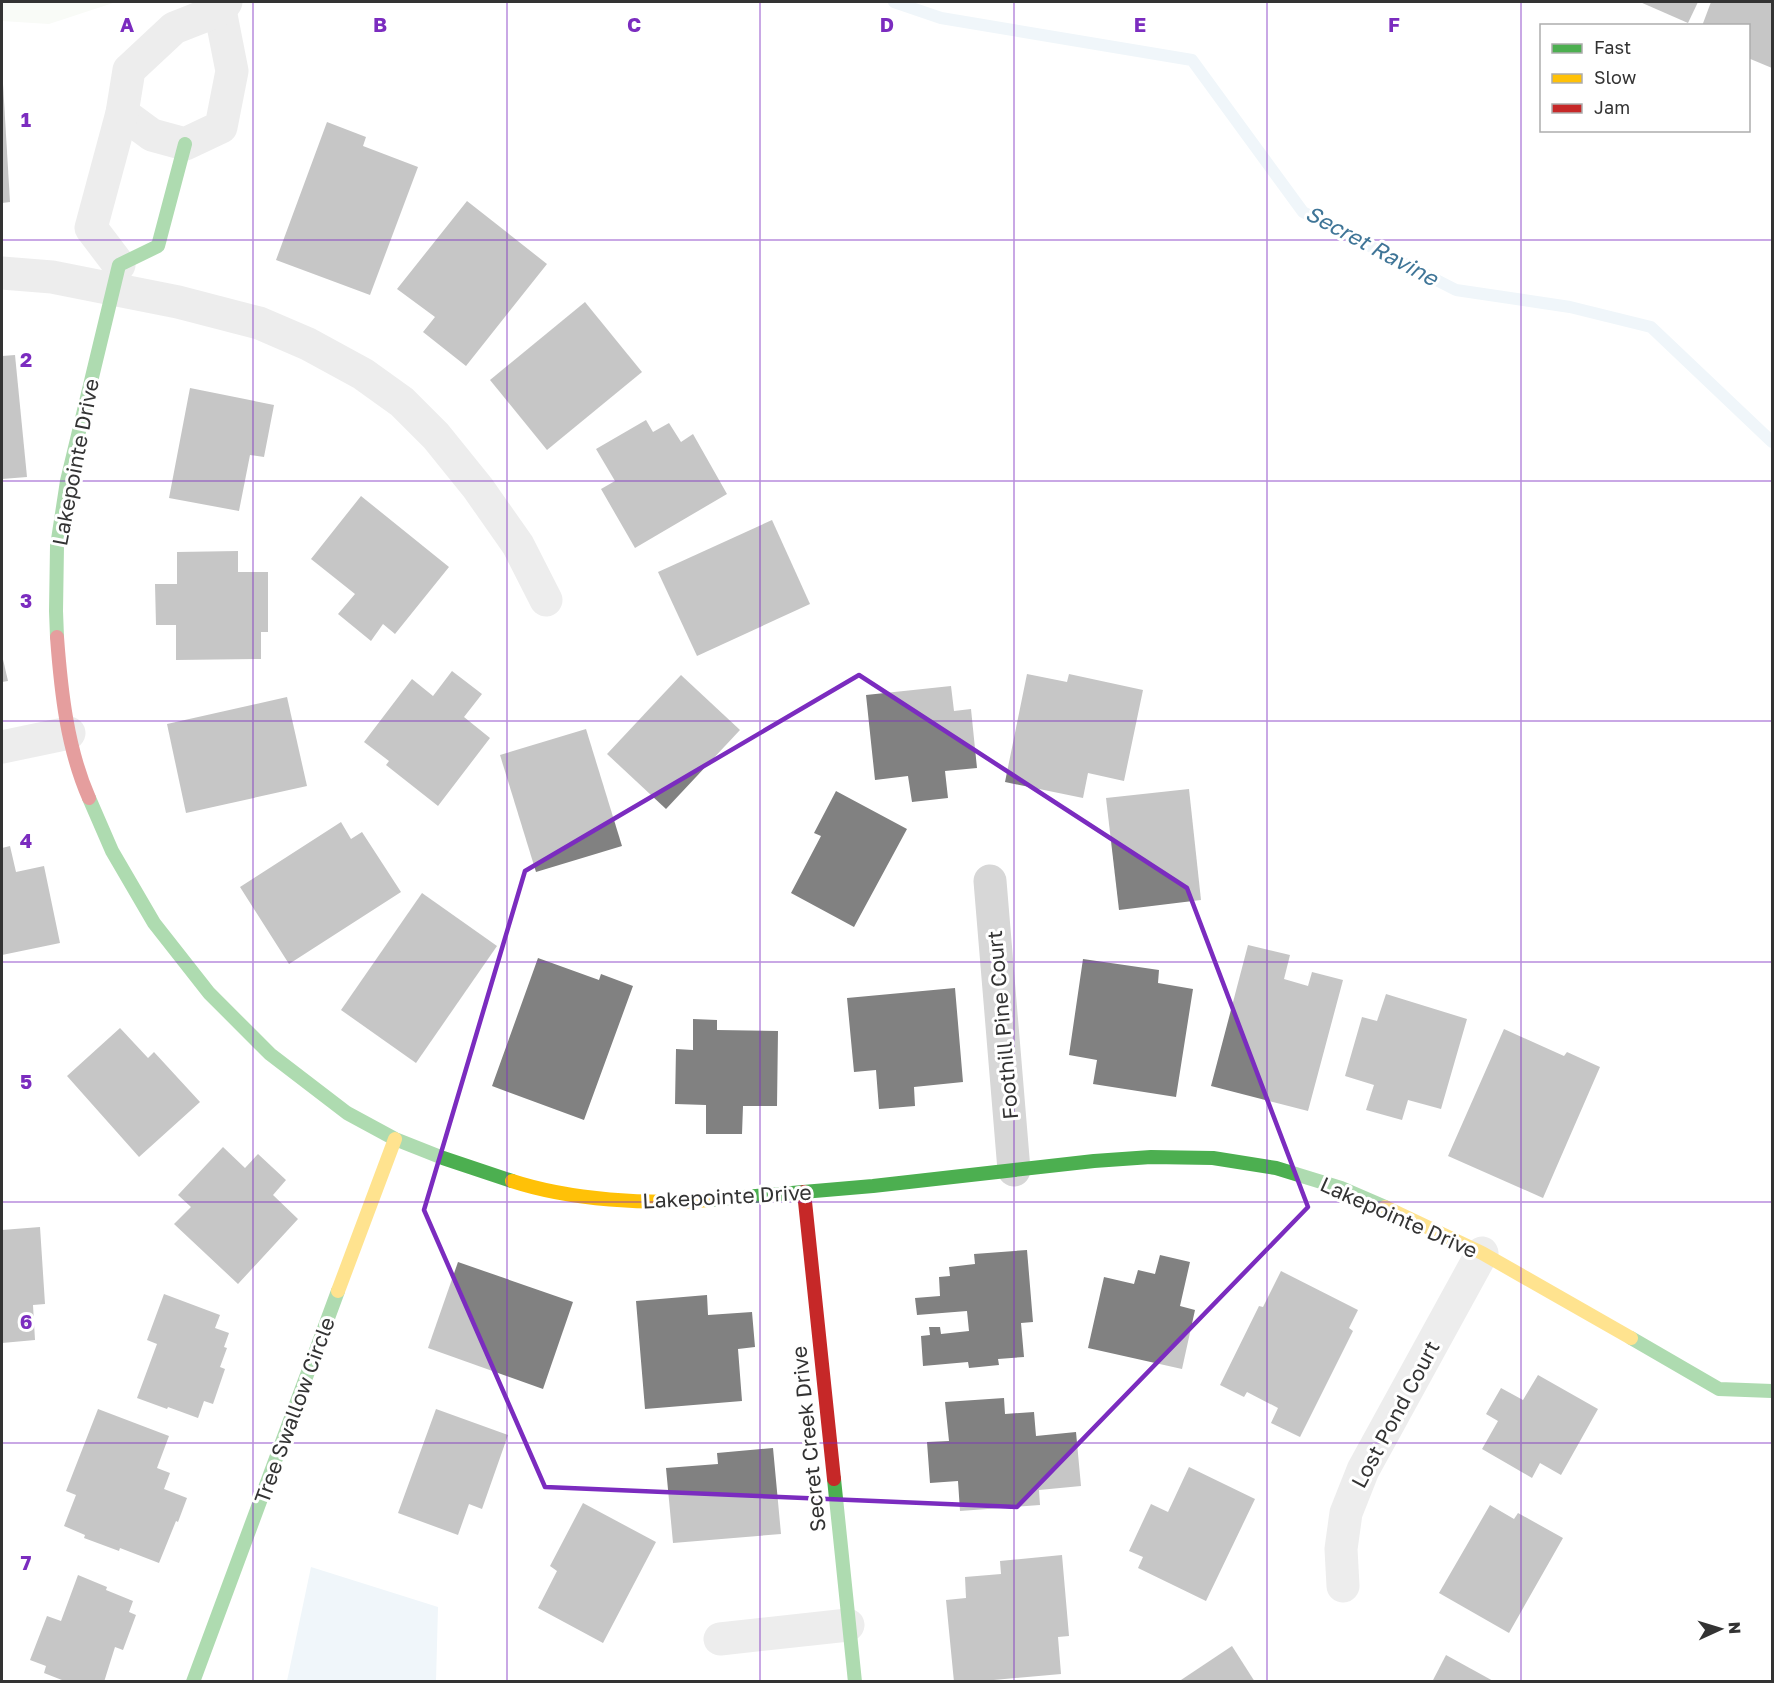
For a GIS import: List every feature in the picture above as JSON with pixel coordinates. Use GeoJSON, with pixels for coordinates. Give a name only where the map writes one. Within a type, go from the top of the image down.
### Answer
{"type":"FeatureCollection","features":[{"type":"Feature","properties":{"kind":"street"},"geometry":{"type":"LineString","coordinates":[[116,277],[91,228],[122,113],[129,70],[174,28],[223,6],[232,71],[220,127],[185,144],[152,135],[122,113]]}},
{"type":"Feature","properties":{"kind":"street"},"geometry":{"type":"LineString","coordinates":[[116,277],[158,246],[185,144]]}},
{"type":"Feature","properties":{"kind":"street"},"geometry":{"type":"LineString","coordinates":[[2,273],[52,277],[116,277],[177,302],[259,323],[308,344],[363,374],[402,402],[436,436],[478,488],[518,545],[546,600]]}},
{"type":"Feature","properties":{"kind":"street","name":"Lakepointe Drive"},"geometry":{"type":"LineString","coordinates":[[116,277],[67,481],[57,546],[56,612],[60,682],[69,733],[82,783],[112,851],[154,923],[210,993],[270,1054],[347,1113],[395,1139],[518,1183],[565,1194],[622,1200],[675,1203],[873,1186],[1094,1161],[1151,1157],[1213,1158],[1276,1168],[1341,1188],[1404,1215],[1482,1253],[1719,1389],[1773,1391]]}},
{"type":"Feature","properties":{"kind":"street"},"geometry":{"type":"LineString","coordinates":[[2,747],[69,733]]}},
{"type":"Feature","properties":{"kind":"street","name":"Foothill Pine Court"},"geometry":{"type":"LineString","coordinates":[[990,881],[1014,1170]]}},
{"type":"Feature","properties":{"kind":"street","name":"Tree Swallow Circle"},"geometry":{"type":"LineString","coordinates":[[193,1682],[395,1139]]}},
{"type":"Feature","properties":{"kind":"street","name":"Secret Creek Drive"},"geometry":{"type":"LineString","coordinates":[[804,1192],[855,1682]]}},
{"type":"Feature","properties":{"kind":"street","name":"Lost Pond Court"},"geometry":{"type":"LineString","coordinates":[[1343,1586],[1341,1549],[1346,1513],[1363,1470],[1482,1253]]}},
{"type":"Feature","properties":{"kind":"street"},"geometry":{"type":"LineString","coordinates":[[720,1639],[848,1625]]}},
{"type":"Feature","properties":{"kind":"highlighted area"},"geometry":{"type":"Polygon","coordinates":[[[859,675],[1187,888],[1308,1207],[1017,1507],[545,1487],[424,1210],[525,871],[859,675]]]}},
{"type":"Feature","properties":{"kind":"shaded area"},"geometry":{"type":"Polygon","coordinates":[[[2,2],[116,2],[49,24],[2,21],[2,2]]]}},
{"type":"Feature","properties":{"kind":"shaded area"},"geometry":{"type":"Polygon","coordinates":[[[311,1567],[438,1607],[436,1681],[287,1681],[311,1567]]]}},
{"type":"Feature","properties":{"kind":"building"},"geometry":{"type":"Polygon","coordinates":[[[1640,2],[1698,2],[1688,23],[1640,2]]]}},
{"type":"Feature","properties":{"kind":"building"},"geometry":{"type":"Polygon","coordinates":[[[1711,2],[1772,2],[1772,68],[1750,59],[1750,24],[1703,24],[1711,2]]]}},
{"type":"Feature","properties":{"kind":"building"},"geometry":{"type":"Polygon","coordinates":[[[2,84],[10,202],[2,203],[2,84]]]}},
{"type":"Feature","properties":{"kind":"building"},"geometry":{"type":"Polygon","coordinates":[[[327,122],[366,137],[363,146],[418,167],[370,295],[276,260],[327,122]]]}},
{"type":"Feature","properties":{"kind":"building"},"geometry":{"type":"Polygon","coordinates":[[[467,201],[547,264],[466,366],[423,332],[435,317],[397,289],[467,201]]]}},
{"type":"Feature","properties":{"kind":"building"},"geometry":{"type":"Polygon","coordinates":[[[585,302],[642,372],[547,450],[490,380],[585,302]]]}},
{"type":"Feature","properties":{"kind":"building"},"geometry":{"type":"Polygon","coordinates":[[[15,355],[27,477],[2,479],[2,356],[15,355]]]}},
{"type":"Feature","properties":{"kind":"building"},"geometry":{"type":"Polygon","coordinates":[[[190,388],[274,405],[264,457],[250,455],[239,511],[169,498],[190,388]]]}},
{"type":"Feature","properties":{"kind":"building"},"geometry":{"type":"Polygon","coordinates":[[[646,420],[653,432],[669,423],[681,442],[693,434],[727,494],[635,548],[601,489],[615,481],[596,449],[646,420]]]}},
{"type":"Feature","properties":{"kind":"building"},"geometry":{"type":"Polygon","coordinates":[[[361,496],[449,567],[395,634],[383,624],[371,641],[338,614],[355,594],[311,559],[361,496]]]}},
{"type":"Feature","properties":{"kind":"building"},"geometry":{"type":"Polygon","coordinates":[[[772,520],[810,604],[697,656],[658,572],[772,520]]]}},
{"type":"Feature","properties":{"kind":"building"},"geometry":{"type":"Polygon","coordinates":[[[238,551],[238,572],[268,572],[268,632],[261,632],[261,659],[176,660],[176,625],[156,625],[155,584],[177,584],[177,552],[238,551]]]}},
{"type":"Feature","properties":{"kind":"building"},"geometry":{"type":"Polygon","coordinates":[[[2,655],[8,681],[2,682],[2,655]]]}},
{"type":"Feature","properties":{"kind":"building"},"geometry":{"type":"Polygon","coordinates":[[[452,671],[482,694],[464,717],[490,738],[438,806],[386,765],[389,761],[364,742],[412,679],[433,696],[452,671]]]}},
{"type":"Feature","properties":{"kind":"building"},"geometry":{"type":"Polygon","coordinates":[[[1027,674],[1067,682],[1069,674],[1143,690],[1124,781],[1088,773],[1083,798],[1005,782],[1027,674]]]}},
{"type":"Feature","properties":{"kind":"building"},"geometry":{"type":"Polygon","coordinates":[[[681,675],[740,730],[666,809],[607,754],[681,675]]]}},
{"type":"Feature","properties":{"kind":"building"},"geometry":{"type":"Polygon","coordinates":[[[951,686],[954,711],[971,709],[977,768],[945,771],[948,798],[912,802],[908,776],[875,780],[866,695],[951,686]]]}},
{"type":"Feature","properties":{"kind":"building"},"geometry":{"type":"Polygon","coordinates":[[[287,697],[307,786],[186,813],[167,724],[287,697]]]}},
{"type":"Feature","properties":{"kind":"building"},"geometry":{"type":"Polygon","coordinates":[[[586,729],[622,846],[536,872],[500,755],[586,729]]]}},
{"type":"Feature","properties":{"kind":"building"},"geometry":{"type":"Polygon","coordinates":[[[1189,789],[1201,900],[1119,910],[1106,798],[1189,789]]]}},
{"type":"Feature","properties":{"kind":"building"},"geometry":{"type":"Polygon","coordinates":[[[836,791],[907,829],[854,927],[791,893],[821,836],[814,833],[836,791]]]}},
{"type":"Feature","properties":{"kind":"building"},"geometry":{"type":"Polygon","coordinates":[[[341,822],[351,839],[362,832],[401,892],[289,964],[240,887],[341,822]]]}},
{"type":"Feature","properties":{"kind":"building"},"geometry":{"type":"Polygon","coordinates":[[[10,846],[16,872],[44,866],[60,943],[2,955],[2,848],[10,846]]]}},
{"type":"Feature","properties":{"kind":"building"},"geometry":{"type":"Polygon","coordinates":[[[422,893],[497,946],[416,1063],[341,1010],[422,893]]]}},
{"type":"Feature","properties":{"kind":"building"},"geometry":{"type":"Polygon","coordinates":[[[1248,945],[1290,955],[1284,979],[1308,986],[1312,972],[1343,980],[1308,1111],[1211,1086],[1248,945]]]}},
{"type":"Feature","properties":{"kind":"building"},"geometry":{"type":"Polygon","coordinates":[[[538,958],[599,980],[601,974],[633,986],[584,1120],[492,1086],[538,958]]]}},
{"type":"Feature","properties":{"kind":"building"},"geometry":{"type":"Polygon","coordinates":[[[1083,959],[1159,970],[1158,983],[1193,989],[1176,1097],[1093,1084],[1097,1060],[1069,1055],[1083,959]]]}},
{"type":"Feature","properties":{"kind":"building"},"geometry":{"type":"Polygon","coordinates":[[[955,988],[963,1082],[914,1087],[915,1106],[879,1109],[876,1070],[854,1072],[847,998],[955,988]]]}},
{"type":"Feature","properties":{"kind":"building"},"geometry":{"type":"Polygon","coordinates":[[[1386,994],[1467,1019],[1441,1109],[1408,1100],[1402,1120],[1366,1110],[1374,1085],[1345,1076],[1362,1017],[1377,1021],[1386,994]]]}},
{"type":"Feature","properties":{"kind":"building"},"geometry":{"type":"Polygon","coordinates":[[[693,1019],[717,1020],[717,1030],[778,1031],[777,1106],[743,1106],[742,1134],[706,1134],[706,1105],[675,1104],[676,1049],[693,1050],[693,1019]]]}},
{"type":"Feature","properties":{"kind":"building"},"geometry":{"type":"Polygon","coordinates":[[[120,1028],[148,1058],[154,1052],[200,1102],[139,1157],[67,1076],[120,1028]]]}},
{"type":"Feature","properties":{"kind":"building"},"geometry":{"type":"Polygon","coordinates":[[[1504,1029],[1564,1056],[1567,1052],[1600,1067],[1543,1198],[1448,1156],[1504,1029]]]}},
{"type":"Feature","properties":{"kind":"building"},"geometry":{"type":"Polygon","coordinates":[[[223,1147],[245,1168],[258,1154],[286,1180],[273,1195],[298,1219],[238,1284],[174,1224],[191,1207],[178,1195],[223,1147]]]}},
{"type":"Feature","properties":{"kind":"building"},"geometry":{"type":"Polygon","coordinates":[[[40,1227],[45,1304],[33,1305],[35,1340],[2,1343],[2,1230],[40,1227]]]}},
{"type":"Feature","properties":{"kind":"building"},"geometry":{"type":"Polygon","coordinates":[[[1027,1250],[1033,1322],[1021,1323],[1024,1357],[998,1359],[999,1365],[969,1368],[968,1362],[923,1366],[921,1336],[930,1335],[929,1327],[940,1327],[941,1334],[969,1331],[967,1311],[917,1315],[915,1298],[940,1296],[939,1277],[950,1276],[949,1267],[975,1264],[974,1254],[1027,1250]]]}},
{"type":"Feature","properties":{"kind":"building"},"geometry":{"type":"Polygon","coordinates":[[[1160,1255],[1190,1262],[1180,1306],[1195,1310],[1182,1369],[1088,1348],[1104,1277],[1134,1284],[1138,1270],[1155,1274],[1160,1255]]]}},
{"type":"Feature","properties":{"kind":"building"},"geometry":{"type":"Polygon","coordinates":[[[458,1262],[573,1302],[543,1389],[428,1348],[458,1262]]]}},
{"type":"Feature","properties":{"kind":"building"},"geometry":{"type":"Polygon","coordinates":[[[1281,1271],[1358,1310],[1349,1328],[1353,1331],[1300,1437],[1271,1423],[1278,1408],[1247,1392],[1244,1397],[1220,1385],[1259,1306],[1263,1307],[1281,1271]]]}},
{"type":"Feature","properties":{"kind":"building"},"geometry":{"type":"Polygon","coordinates":[[[164,1294],[220,1315],[215,1328],[229,1333],[224,1347],[227,1348],[220,1367],[225,1369],[213,1404],[204,1401],[198,1418],[137,1398],[157,1344],[147,1340],[164,1294]]]}},
{"type":"Feature","properties":{"kind":"building"},"geometry":{"type":"Polygon","coordinates":[[[707,1295],[708,1315],[752,1312],[755,1347],[738,1349],[742,1401],[645,1409],[636,1301],[707,1295]]]}},
{"type":"Feature","properties":{"kind":"building"},"geometry":{"type":"Polygon","coordinates":[[[1538,1375],[1598,1409],[1561,1475],[1540,1463],[1532,1478],[1482,1449],[1498,1421],[1486,1414],[1501,1388],[1523,1400],[1538,1375]]]}},
{"type":"Feature","properties":{"kind":"building"},"geometry":{"type":"Polygon","coordinates":[[[1004,1398],[1005,1414],[1034,1412],[1036,1436],[1076,1432],[1081,1486],[1039,1490],[1040,1505],[960,1511],[958,1481],[930,1483],[927,1442],[949,1441],[945,1402],[1004,1398]]]}},
{"type":"Feature","properties":{"kind":"building"},"geometry":{"type":"Polygon","coordinates":[[[98,1409],[169,1436],[157,1468],[170,1473],[164,1489],[187,1498],[159,1563],[120,1548],[119,1551],[84,1538],[85,1535],[64,1526],[76,1495],[66,1491],[98,1409]]]}},
{"type":"Feature","properties":{"kind":"building"},"geometry":{"type":"Polygon","coordinates":[[[436,1409],[508,1435],[482,1509],[469,1504],[458,1535],[398,1513],[436,1409]]]}},
{"type":"Feature","properties":{"kind":"building"},"geometry":{"type":"Polygon","coordinates":[[[773,1448],[781,1534],[673,1543],[666,1468],[718,1464],[717,1453],[773,1448]]]}},
{"type":"Feature","properties":{"kind":"building"},"geometry":{"type":"Polygon","coordinates":[[[1189,1467],[1255,1499],[1206,1601],[1138,1568],[1143,1557],[1129,1551],[1151,1504],[1168,1512],[1189,1467]]]}},
{"type":"Feature","properties":{"kind":"building"},"geometry":{"type":"Polygon","coordinates":[[[583,1503],[656,1542],[603,1643],[538,1608],[557,1571],[550,1566],[583,1503]]]}},
{"type":"Feature","properties":{"kind":"building"},"geometry":{"type":"Polygon","coordinates":[[[1490,1505],[1514,1519],[1518,1513],[1563,1538],[1509,1633],[1439,1593],[1490,1505]]]}},
{"type":"Feature","properties":{"kind":"building"},"geometry":{"type":"Polygon","coordinates":[[[1062,1555],[1069,1636],[1058,1637],[1061,1674],[954,1682],[946,1600],[966,1598],[965,1577],[1001,1574],[1000,1561],[1062,1555]]]}},
{"type":"Feature","properties":{"kind":"building"},"geometry":{"type":"Polygon","coordinates":[[[78,1575],[133,1601],[129,1612],[136,1615],[123,1650],[115,1647],[104,1682],[67,1682],[44,1673],[46,1666],[30,1660],[47,1616],[61,1621],[78,1575]]]}},
{"type":"Feature","properties":{"kind":"building"},"geometry":{"type":"Polygon","coordinates":[[[1232,1646],[1255,1682],[1178,1682],[1232,1646]]]}},
{"type":"Feature","properties":{"kind":"building"},"geometry":{"type":"Polygon","coordinates":[[[1446,1655],[1495,1682],[1432,1682],[1446,1655]]]}},
{"type":"Feature","properties":{"kind":"waterway","name":"Secret Ravine"},"geometry":{"type":"LineString","coordinates":[[894,2],[941,18],[1192,60],[1303,212],[1456,290],[1570,307],[1651,327],[1772,442]]}},
{"type":"Feature","properties":{"kind":"traffic: fast"},"geometry":{"type":"LineString","coordinates":[[57,637],[57,546],[67,481],[119,265],[158,246],[185,144]]}},
{"type":"Feature","properties":{"kind":"traffic: fast"},"geometry":{"type":"LineString","coordinates":[[89,798],[112,851],[154,923],[209,993],[270,1054],[347,1113],[395,1139],[512,1181]]}},
{"type":"Feature","properties":{"kind":"traffic: fast"},"geometry":{"type":"LineString","coordinates":[[709,1200],[873,1186],[1094,1161],[1151,1157],[1213,1158],[1276,1168],[1341,1188],[1385,1207]]}},
{"type":"Feature","properties":{"kind":"traffic: fast"},"geometry":{"type":"LineString","coordinates":[[193,1682],[338,1291]]}},
{"type":"Feature","properties":{"kind":"traffic: fast"},"geometry":{"type":"LineString","coordinates":[[1631,1338],[1719,1389],[1772,1391]]}},
{"type":"Feature","properties":{"kind":"traffic: fast"},"geometry":{"type":"LineString","coordinates":[[834,1479],[855,1682]]}},
{"type":"Feature","properties":{"kind":"traffic: slow"},"geometry":{"type":"LineString","coordinates":[[338,1291],[395,1139]]}},
{"type":"Feature","properties":{"kind":"traffic: slow"},"geometry":{"type":"LineString","coordinates":[[512,1181],[559,1193],[610,1200],[661,1202],[709,1200]]}},
{"type":"Feature","properties":{"kind":"traffic: slow"},"geometry":{"type":"LineString","coordinates":[[1385,1207],[1482,1253],[1631,1338]]}},
{"type":"Feature","properties":{"kind":"traffic: jam"},"geometry":{"type":"LineString","coordinates":[[57,637],[70,739],[89,798]]}},
{"type":"Feature","properties":{"kind":"traffic: jam"},"geometry":{"type":"LineString","coordinates":[[804,1192],[834,1479]]}}]}
